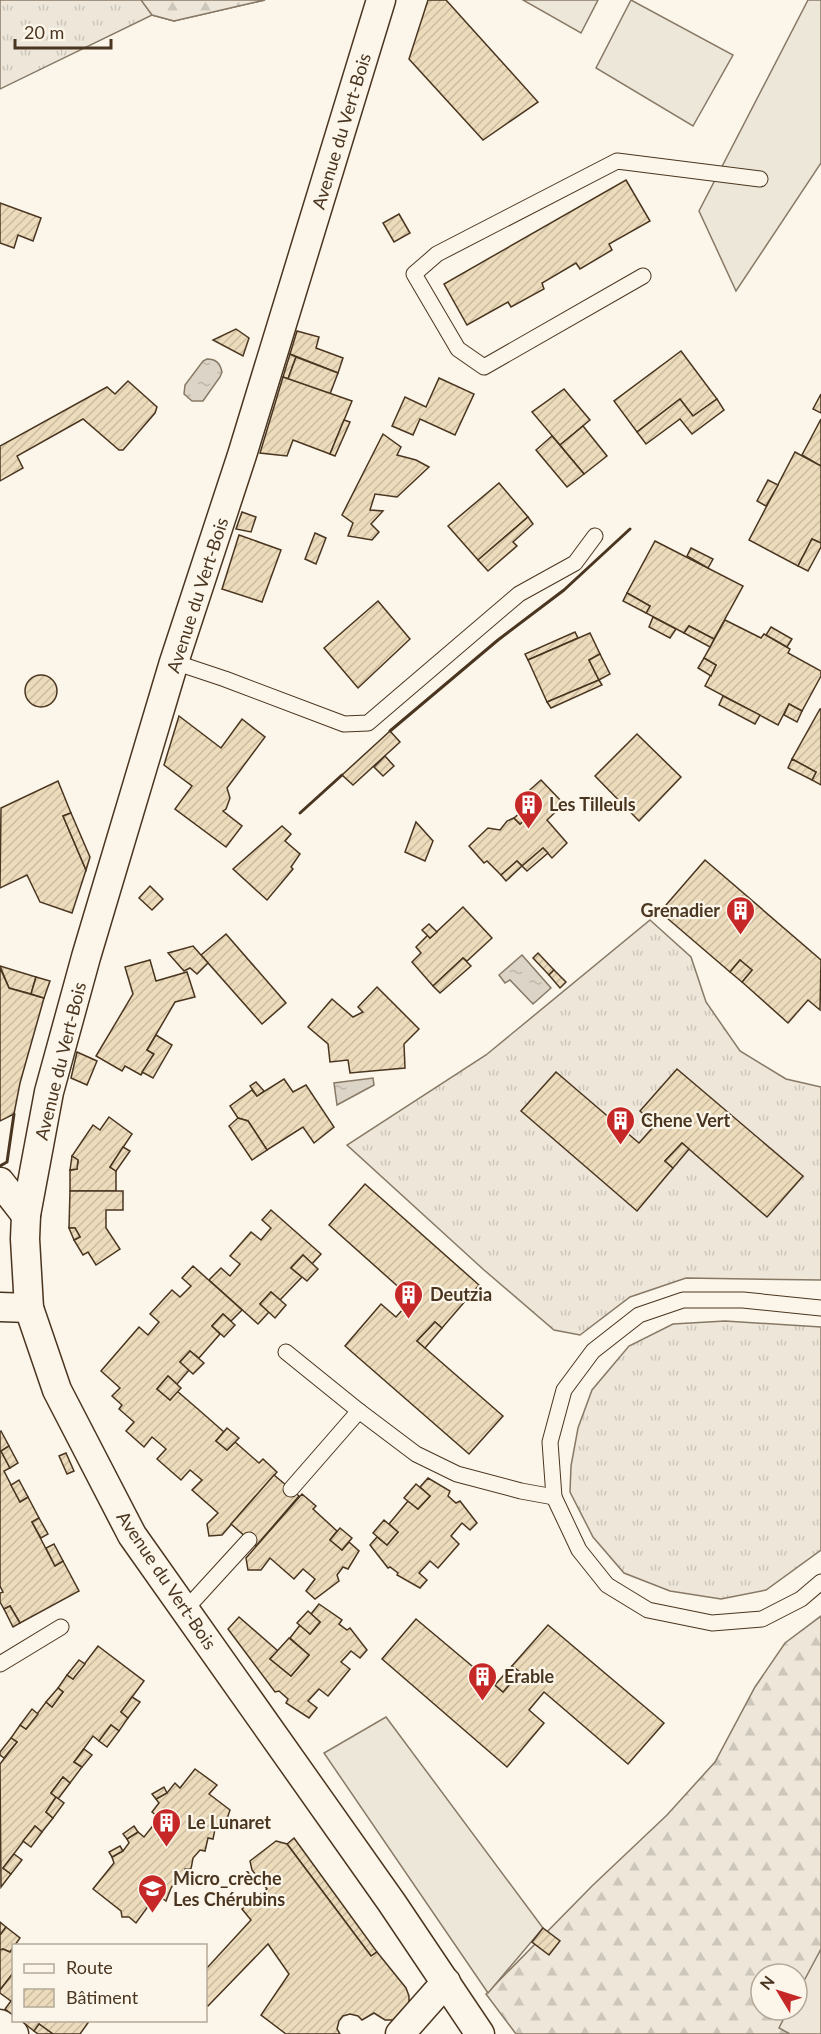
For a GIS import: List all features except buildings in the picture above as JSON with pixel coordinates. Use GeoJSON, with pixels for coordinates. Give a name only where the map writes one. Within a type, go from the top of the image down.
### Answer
{"type":"FeatureCollection","features":[{"type":"Feature","properties":{"kind":"street","name":"Avenue du Vert-Bois"},"geometry":{"type":"LineString","coordinates":[[381,0],[242,455],[174,662],[86,957],[49,1092],[26,1215],[29,1308],[57,1390],[132,1535],[446,1982],[480,2034]]}},
{"type":"Feature","properties":{"kind":"street"},"geometry":{"type":"LineString","coordinates":[[0,1182],[26,1215]]}},
{"type":"Feature","properties":{"kind":"street"},"geometry":{"type":"LineString","coordinates":[[0,1307],[29,1308]]}},
{"type":"Feature","properties":{"kind":"street"},"geometry":{"type":"LineString","coordinates":[[400,2034],[446,1982]]}},
{"type":"Feature","properties":{"kind":"street"},"geometry":{"type":"LineString","coordinates":[[0,2024],[14,2034]]}},
{"type":"Feature","properties":{"kind":"lane"},"geometry":{"type":"LineString","coordinates":[[644,276],[484,367],[458,349],[414,274],[437,254],[617,161],[760,179]]}},
{"type":"Feature","properties":{"kind":"lane"},"geometry":{"type":"LineString","coordinates":[[174,662],[344,724],[368,723],[519,594],[575,563],[595,536]]}},
{"type":"Feature","properties":{"kind":"lane"},"geometry":{"type":"LineString","coordinates":[[821,1308],[743,1300],[683,1300],[639,1315],[593,1351],[564,1390],[550,1442],[554,1497],[579,1550],[607,1585],[648,1610],[712,1623],[762,1619],[801,1599],[821,1582]]}},
{"type":"Feature","properties":{"kind":"lane"},"geometry":{"type":"LineString","coordinates":[[286,1352],[416,1454],[457,1474],[554,1497]]}},
{"type":"Feature","properties":{"kind":"lane"},"geometry":{"type":"LineString","coordinates":[[291,1489],[359,1411]]}},
{"type":"Feature","properties":{"kind":"lane"},"geometry":{"type":"LineString","coordinates":[[185,1610],[249,1540]]}},
{"type":"Feature","properties":{"kind":"lane"},"geometry":{"type":"LineString","coordinates":[[0,1664],[61,1627]]}},
{"type":"Feature","properties":{"kind":"green space"},"geometry":{"type":"Polygon","coordinates":[[[0,0],[265,0],[174,21],[152,15],[0,89],[0,0]]]}},
{"type":"Feature","properties":{"kind":"green space"},"geometry":{"type":"Polygon","coordinates":[[[141,0],[265,0],[174,21],[152,15],[141,0]]]}},
{"type":"Feature","properties":{"kind":"green space"},"geometry":{"type":"Polygon","coordinates":[[[650,920],[691,957],[706,1002],[740,1051],[786,1079],[821,1087],[821,1280],[686,1278],[630,1297],[580,1335],[554,1330],[484,1270],[347,1145],[486,1055],[650,920]]]}},
{"type":"Feature","properties":{"kind":"green space"},"geometry":{"type":"Polygon","coordinates":[[[725,1321],[821,1327],[821,1550],[766,1590],[721,1599],[670,1591],[624,1573],[593,1537],[570,1492],[571,1466],[578,1428],[592,1390],[629,1346],[673,1324],[725,1321]]]}},
{"type":"Feature","properties":{"kind":"green space"},"geometry":{"type":"Polygon","coordinates":[[[821,1616],[821,2034],[516,2034],[486,1994],[592,1886],[667,1815],[715,1762],[755,1687],[785,1643],[821,1616]]]}},
{"type":"Feature","properties":{"kind":"green space"},"geometry":{"type":"Polygon","coordinates":[[[821,1949],[821,2034],[790,2034],[779,2028],[782,2022],[809,2022],[809,1972],[821,1949]]]}},
{"type":"Feature","properties":{"kind":"shaded area"},"geometry":{"type":"Polygon","coordinates":[[[523,0],[598,0],[581,33],[523,0]]]}},
{"type":"Feature","properties":{"kind":"shaded area"},"geometry":{"type":"Polygon","coordinates":[[[631,0],[733,55],[693,126],[596,68],[631,0]]]}},
{"type":"Feature","properties":{"kind":"shaded area"},"geometry":{"type":"Polygon","coordinates":[[[808,0],[821,0],[821,163],[736,291],[699,211],[808,0]]]}},
{"type":"Feature","properties":{"kind":"shaded area"},"geometry":{"type":"Polygon","coordinates":[[[386,1717],[543,1928],[488,1993],[324,1753],[386,1717]]]}},
{"type":"Feature","properties":{"kind":"water"},"geometry":{"type":"Polygon","coordinates":[[[207,359],[217,362],[222,372],[203,401],[192,401],[184,394],[185,385],[207,359]]]}},
{"type":"Feature","properties":{"kind":"water"},"geometry":{"type":"Polygon","coordinates":[[[522,955],[551,988],[533,1004],[510,980],[505,983],[499,975],[522,955]]]}},
{"type":"Feature","properties":{"kind":"water"},"geometry":{"type":"Polygon","coordinates":[[[373,1078],[374,1085],[337,1105],[334,1083],[373,1078]]]}},
{"type":"Feature","properties":{"kind":"wall"},"geometry":{"type":"LineString","coordinates":[[390,731],[498,640],[564,590],[630,529]]}},
{"type":"Feature","properties":{"kind":"wall"},"geometry":{"type":"LineString","coordinates":[[300,813],[342,775]]}},
{"type":"Feature","properties":{"kind":"wall"},"geometry":{"type":"LineString","coordinates":[[0,1166],[7,1162],[14,1114]]}},
{"type":"Feature","properties":{"kind":"place","name":"Les Tilleuls"},"geometry":{"type":"Point","coordinates":[528,830]}},
{"type":"Feature","properties":{"kind":"place","name":"Grenadier"},"geometry":{"type":"Point","coordinates":[741,936]}},
{"type":"Feature","properties":{"kind":"place","name":"Chene Vert"},"geometry":{"type":"Point","coordinates":[620,1146]}},
{"type":"Feature","properties":{"kind":"place","name":"Deutzia"},"geometry":{"type":"Point","coordinates":[409,1320]}},
{"type":"Feature","properties":{"kind":"place","name":"Erable"},"geometry":{"type":"Point","coordinates":[483,1702]}},
{"type":"Feature","properties":{"kind":"place","name":"Le Lunaret"},"geometry":{"type":"Point","coordinates":[166,1848]}},
{"type":"Feature","properties":{"kind":"place","name":"Micro_crèche Les Chérubins"},"geometry":{"type":"Point","coordinates":[152,1914]}}]}
